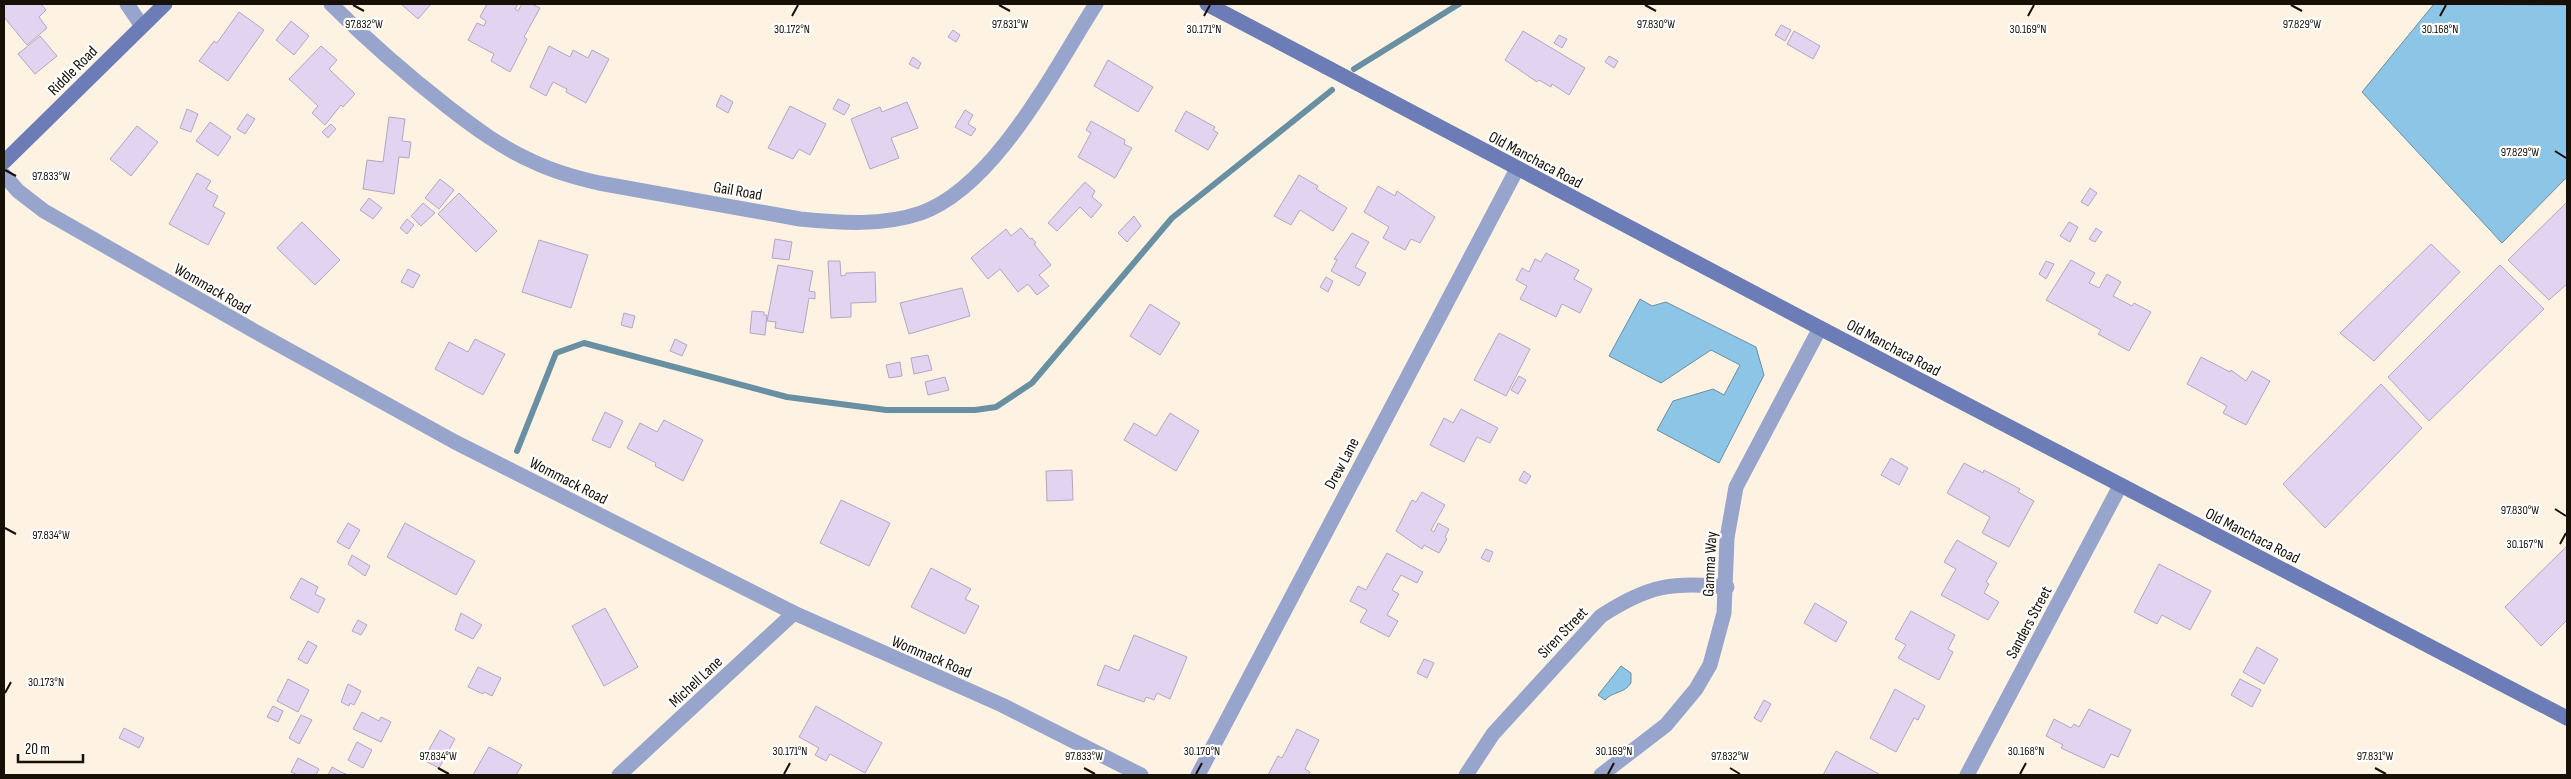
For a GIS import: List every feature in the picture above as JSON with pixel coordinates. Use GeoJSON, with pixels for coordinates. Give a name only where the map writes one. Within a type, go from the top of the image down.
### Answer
{"type":"FeatureCollection","features":[{"type":"Feature","properties":{"kind":"street"},"geometry":{"type":"LineString","coordinates":[[127,4],[142,26]]}},
{"type":"Feature","properties":{"kind":"street","name":"Riddle Road"},"geometry":{"type":"LineString","coordinates":[[4,162],[165,4]]}},
{"type":"Feature","properties":{"kind":"street","name":"Gail Road"},"geometry":{"type":"LineString","coordinates":[[331,4],[399,69],[478,130],[534,163],[569,176],[599,183],[800,219],[833,222],[896,220],[922,212],[948,198],[973,180],[1016,130],[1096,4]]}},
{"type":"Feature","properties":{"kind":"street","name":"Old Manchaca Road"},"geometry":{"type":"LineString","coordinates":[[1207,4],[2120,486],[2567,718]]}},
{"type":"Feature","properties":{"kind":"street","name":"Drew Lane"},"geometry":{"type":"LineString","coordinates":[[1198,775],[1517,168]]}},
{"type":"Feature","properties":{"kind":"street","name":"Wommack Road"},"geometry":{"type":"LineString","coordinates":[[4,175],[18,190],[44,211],[392,408],[794,613],[1002,705],[1141,775]]}},
{"type":"Feature","properties":{"kind":"street","name":"Gamma Way"},"geometry":{"type":"LineString","coordinates":[[1601,775],[1666,725],[1696,689],[1710,665],[1724,612],[1727,538],[1736,487],[1820,328]]}},
{"type":"Feature","properties":{"kind":"street","name":"Sanders Street"},"geometry":{"type":"LineString","coordinates":[[1967,775],[2120,486]]}},
{"type":"Feature","properties":{"kind":"street","name":"Siren Street"},"geometry":{"type":"LineString","coordinates":[[1466,775],[1492,734],[1601,616],[1622,602],[1661,587],[1691,583],[1726,587]]}},
{"type":"Feature","properties":{"kind":"street","name":"Michell Lane"},"geometry":{"type":"LineString","coordinates":[[619,775],[794,613]]}},
{"type":"Feature","properties":{"kind":"water"},"geometry":{"type":"Polygon","coordinates":[[[2434,4],[2567,5],[2567,177],[2502,243],[2362,92],[2434,4]]]}},
{"type":"Feature","properties":{"kind":"water"},"geometry":{"type":"Polygon","coordinates":[[[1640,299],[1652,306],[1666,302],[1756,347],[1764,375],[1719,463],[1657,430],[1673,401],[1713,389],[1724,395],[1740,365],[1711,350],[1661,383],[1609,356],[1640,299]]]}},
{"type":"Feature","properties":{"kind":"water"},"geometry":{"type":"Polygon","coordinates":[[[1621,666],[1631,673],[1631,683],[1625,689],[1605,700],[1598,695],[1621,666]]]}},
{"type":"Feature","properties":{"kind":"building"},"geometry":{"type":"Polygon","coordinates":[[[4,4],[41,4],[46,10],[39,17],[47,28],[27,45],[4,17],[4,4]]]}},
{"type":"Feature","properties":{"kind":"building"},"geometry":{"type":"Polygon","coordinates":[[[401,4],[431,4],[418,19],[401,4]]]}},
{"type":"Feature","properties":{"kind":"building"},"geometry":{"type":"Polygon","coordinates":[[[487,4],[518,4],[515,9],[518,11],[522,4],[532,4],[540,8],[524,37],[527,39],[510,72],[491,61],[494,54],[468,40],[477,23],[484,26],[486,21],[480,17],[487,4]]]}},
{"type":"Feature","properties":{"kind":"building"},"geometry":{"type":"Polygon","coordinates":[[[239,12],[264,30],[228,81],[199,61],[214,41],[217,43],[239,12]]]}},
{"type":"Feature","properties":{"kind":"building"},"geometry":{"type":"Polygon","coordinates":[[[291,21],[309,36],[294,55],[276,40],[291,21]]]}},
{"type":"Feature","properties":{"kind":"building"},"geometry":{"type":"Polygon","coordinates":[[[1781,25],[1791,30],[1785,41],[1775,35],[1781,25]]]}},
{"type":"Feature","properties":{"kind":"building"},"geometry":{"type":"Polygon","coordinates":[[[953,30],[960,35],[956,42],[948,37],[953,30]]]}},
{"type":"Feature","properties":{"kind":"building"},"geometry":{"type":"Polygon","coordinates":[[[1523,31],[1585,68],[1569,95],[1552,84],[1551,87],[1539,80],[1537,82],[1505,60],[1523,31]]]}},
{"type":"Feature","properties":{"kind":"building"},"geometry":{"type":"Polygon","coordinates":[[[1794,31],[1820,46],[1813,59],[1787,44],[1794,31]]]}},
{"type":"Feature","properties":{"kind":"building"},"geometry":{"type":"Polygon","coordinates":[[[1559,35],[1567,39],[1562,48],[1554,43],[1559,35]]]}},
{"type":"Feature","properties":{"kind":"building"},"geometry":{"type":"Polygon","coordinates":[[[40,36],[57,56],[35,74],[18,54],[40,36]]]}},
{"type":"Feature","properties":{"kind":"building"},"geometry":{"type":"Polygon","coordinates":[[[321,46],[337,60],[329,69],[355,94],[343,107],[341,105],[325,125],[312,113],[318,106],[289,79],[321,46]]]}},
{"type":"Feature","properties":{"kind":"building"},"geometry":{"type":"Polygon","coordinates":[[[549,46],[570,57],[573,50],[588,58],[592,50],[609,59],[586,103],[566,92],[567,89],[553,82],[546,96],[530,87],[549,46]]]}},
{"type":"Feature","properties":{"kind":"building"},"geometry":{"type":"Polygon","coordinates":[[[1609,56],[1618,61],[1614,68],[1605,62],[1609,56]]]}},
{"type":"Feature","properties":{"kind":"building"},"geometry":{"type":"Polygon","coordinates":[[[913,57],[921,63],[918,69],[909,64],[913,57]]]}},
{"type":"Feature","properties":{"kind":"building"},"geometry":{"type":"Polygon","coordinates":[[[1108,60],[1153,87],[1138,112],[1094,86],[1108,60]]]}},
{"type":"Feature","properties":{"kind":"building"},"geometry":{"type":"Polygon","coordinates":[[[721,95],[733,102],[728,113],[716,106],[721,95]]]}},
{"type":"Feature","properties":{"kind":"building"},"geometry":{"type":"Polygon","coordinates":[[[838,99],[850,105],[844,115],[833,109],[838,99]]]}},
{"type":"Feature","properties":{"kind":"building"},"geometry":{"type":"Polygon","coordinates":[[[907,102],[918,128],[891,138],[899,158],[870,169],[851,119],[880,107],[882,112],[907,102]]]}},
{"type":"Feature","properties":{"kind":"building"},"geometry":{"type":"Polygon","coordinates":[[[790,106],[826,124],[810,155],[799,149],[793,159],[768,148],[790,106]]]}},
{"type":"Feature","properties":{"kind":"building"},"geometry":{"type":"Polygon","coordinates":[[[187,109],[198,114],[191,132],[180,128],[187,109]]]}},
{"type":"Feature","properties":{"kind":"building"},"geometry":{"type":"Polygon","coordinates":[[[965,110],[973,115],[968,124],[976,129],[971,136],[955,127],[965,110]]]}},
{"type":"Feature","properties":{"kind":"building"},"geometry":{"type":"Polygon","coordinates":[[[1186,111],[1215,127],[1213,130],[1218,133],[1208,150],[1175,131],[1186,111]]]}},
{"type":"Feature","properties":{"kind":"building"},"geometry":{"type":"Polygon","coordinates":[[[247,114],[255,119],[245,134],[237,129],[247,114]]]}},
{"type":"Feature","properties":{"kind":"building"},"geometry":{"type":"Polygon","coordinates":[[[389,117],[405,119],[402,141],[411,142],[409,158],[399,157],[394,194],[363,189],[367,160],[383,162],[389,117]]]}},
{"type":"Feature","properties":{"kind":"building"},"geometry":{"type":"Polygon","coordinates":[[[1091,121],[1125,140],[1124,144],[1132,148],[1115,178],[1078,157],[1091,133],[1086,130],[1091,121]]]}},
{"type":"Feature","properties":{"kind":"building"},"geometry":{"type":"Polygon","coordinates":[[[210,122],[231,137],[218,156],[196,141],[210,122]]]}},
{"type":"Feature","properties":{"kind":"building"},"geometry":{"type":"Polygon","coordinates":[[[331,124],[336,129],[328,138],[322,132],[331,124]]]}},
{"type":"Feature","properties":{"kind":"building"},"geometry":{"type":"Polygon","coordinates":[[[137,126],[158,142],[131,176],[110,159],[137,126]]]}},
{"type":"Feature","properties":{"kind":"building"},"geometry":{"type":"Polygon","coordinates":[[[197,173],[211,181],[206,189],[218,196],[213,206],[225,213],[208,245],[169,224],[197,173]]]}},
{"type":"Feature","properties":{"kind":"building"},"geometry":{"type":"Polygon","coordinates":[[[1299,175],[1318,186],[1316,189],[1347,208],[1333,231],[1300,210],[1291,225],[1274,216],[1299,175]]]}},
{"type":"Feature","properties":{"kind":"building"},"geometry":{"type":"Polygon","coordinates":[[[440,179],[454,190],[439,209],[425,198],[440,179]]]}},
{"type":"Feature","properties":{"kind":"building"},"geometry":{"type":"Polygon","coordinates":[[[1085,182],[1095,191],[1092,197],[1102,205],[1091,218],[1080,207],[1057,231],[1048,223],[1085,182]]]}},
{"type":"Feature","properties":{"kind":"building"},"geometry":{"type":"Polygon","coordinates":[[[1378,186],[1395,196],[1397,191],[1435,217],[1420,243],[1411,239],[1405,250],[1383,238],[1389,227],[1364,212],[1378,186]]]}},
{"type":"Feature","properties":{"kind":"building"},"geometry":{"type":"Polygon","coordinates":[[[2090,188],[2097,193],[2088,206],[2081,202],[2090,188]]]}},
{"type":"Feature","properties":{"kind":"building"},"geometry":{"type":"Polygon","coordinates":[[[459,193],[497,231],[476,252],[438,214],[459,193]]]}},
{"type":"Feature","properties":{"kind":"building"},"geometry":{"type":"Polygon","coordinates":[[[369,198],[382,208],[373,219],[360,210],[369,198]]]}},
{"type":"Feature","properties":{"kind":"building"},"geometry":{"type":"Polygon","coordinates":[[[2567,202],[2567,284],[2549,300],[2508,260],[2567,202]]]}},
{"type":"Feature","properties":{"kind":"building"},"geometry":{"type":"Polygon","coordinates":[[[423,203],[435,213],[421,226],[411,216],[423,203]]]}},
{"type":"Feature","properties":{"kind":"building"},"geometry":{"type":"Polygon","coordinates":[[[1134,216],[1141,226],[1127,242],[1118,233],[1134,216]]]}},
{"type":"Feature","properties":{"kind":"building"},"geometry":{"type":"Polygon","coordinates":[[[407,219],[414,225],[407,234],[400,228],[407,219]]]}},
{"type":"Feature","properties":{"kind":"building"},"geometry":{"type":"Polygon","coordinates":[[[302,222],[340,260],[315,285],[277,248],[302,222]]]}},
{"type":"Feature","properties":{"kind":"building"},"geometry":{"type":"Polygon","coordinates":[[[2069,222],[2078,227],[2070,242],[2060,236],[2069,222]]]}},
{"type":"Feature","properties":{"kind":"building"},"geometry":{"type":"Polygon","coordinates":[[[1021,228],[1030,239],[1032,238],[1036,243],[1034,244],[1051,265],[1039,275],[1049,286],[1037,295],[1028,284],[1018,292],[1000,269],[988,279],[971,258],[1006,229],[1011,236],[1021,228]]]}},
{"type":"Feature","properties":{"kind":"building"},"geometry":{"type":"Polygon","coordinates":[[[2096,228],[2102,232],[2095,242],[2089,239],[2096,228]]]}},
{"type":"Feature","properties":{"kind":"building"},"geometry":{"type":"Polygon","coordinates":[[[1352,233],[1369,242],[1355,267],[1366,273],[1359,286],[1331,271],[1337,260],[1334,259],[1352,233]]]}},
{"type":"Feature","properties":{"kind":"building"},"geometry":{"type":"Polygon","coordinates":[[[775,239],[792,242],[789,260],[772,258],[775,239]]]}},
{"type":"Feature","properties":{"kind":"building"},"geometry":{"type":"Polygon","coordinates":[[[539,240],[588,255],[571,308],[522,292],[539,240]]]}},
{"type":"Feature","properties":{"kind":"building"},"geometry":{"type":"Polygon","coordinates":[[[2431,244],[2460,272],[2374,361],[2340,333],[2431,244]]]}},
{"type":"Feature","properties":{"kind":"building"},"geometry":{"type":"Polygon","coordinates":[[[1546,253],[1579,270],[1574,279],[1592,289],[1580,313],[1562,304],[1556,317],[1520,299],[1527,286],[1516,280],[1522,268],[1529,272],[1535,259],[1541,262],[1546,253]]]}},
{"type":"Feature","properties":{"kind":"building"},"geometry":{"type":"Polygon","coordinates":[[[2071,260],[2095,273],[2089,283],[2099,288],[2107,274],[2121,282],[2113,296],[2132,306],[2134,303],[2151,312],[2129,351],[2098,334],[2101,330],[2046,300],[2071,260]]]}},
{"type":"Feature","properties":{"kind":"building"},"geometry":{"type":"Polygon","coordinates":[[[828,261],[840,261],[841,276],[846,275],[846,273],[875,272],[876,302],[851,303],[851,317],[831,318],[828,261]]]}},
{"type":"Feature","properties":{"kind":"building"},"geometry":{"type":"Polygon","coordinates":[[[2046,261],[2054,264],[2046,279],[2039,274],[2046,261]]]}},
{"type":"Feature","properties":{"kind":"building"},"geometry":{"type":"Polygon","coordinates":[[[778,265],[813,271],[809,291],[815,292],[815,299],[809,298],[803,333],[775,328],[776,322],[767,321],[778,265]]]}},
{"type":"Feature","properties":{"kind":"building"},"geometry":{"type":"Polygon","coordinates":[[[2500,265],[2544,309],[2429,421],[2388,377],[2500,265]]]}},
{"type":"Feature","properties":{"kind":"building"},"geometry":{"type":"Polygon","coordinates":[[[408,269],[420,275],[413,288],[401,282],[408,269]]]}},
{"type":"Feature","properties":{"kind":"building"},"geometry":{"type":"Polygon","coordinates":[[[1326,277],[1333,281],[1328,292],[1320,287],[1326,277]]]}},
{"type":"Feature","properties":{"kind":"building"},"geometry":{"type":"Polygon","coordinates":[[[962,288],[970,316],[909,334],[900,303],[962,288]]]}},
{"type":"Feature","properties":{"kind":"building"},"geometry":{"type":"Polygon","coordinates":[[[1150,304],[1180,323],[1160,355],[1130,336],[1150,304]]]}},
{"type":"Feature","properties":{"kind":"building"},"geometry":{"type":"Polygon","coordinates":[[[752,311],[764,312],[764,315],[767,315],[765,335],[750,333],[752,311]]]}},
{"type":"Feature","properties":{"kind":"building"},"geometry":{"type":"Polygon","coordinates":[[[624,313],[635,316],[632,328],[621,325],[624,313]]]}},
{"type":"Feature","properties":{"kind":"building"},"geometry":{"type":"Polygon","coordinates":[[[1499,333],[1530,349],[1506,396],[1474,380],[1499,333]]]}},
{"type":"Feature","properties":{"kind":"building"},"geometry":{"type":"Polygon","coordinates":[[[475,339],[505,354],[483,395],[435,369],[449,342],[468,352],[475,339]]]}},
{"type":"Feature","properties":{"kind":"building"},"geometry":{"type":"Polygon","coordinates":[[[675,339],[687,345],[682,356],[670,351],[675,339]]]}},
{"type":"Feature","properties":{"kind":"building"},"geometry":{"type":"Polygon","coordinates":[[[928,355],[932,370],[914,374],[911,358],[928,355]]]}},
{"type":"Feature","properties":{"kind":"building"},"geometry":{"type":"Polygon","coordinates":[[[2201,357],[2230,372],[2231,370],[2246,381],[2252,371],[2270,381],[2246,425],[2223,413],[2227,406],[2187,384],[2201,357]]]}},
{"type":"Feature","properties":{"kind":"building"},"geometry":{"type":"Polygon","coordinates":[[[900,362],[902,376],[889,378],[886,365],[900,362]]]}},
{"type":"Feature","properties":{"kind":"building"},"geometry":{"type":"Polygon","coordinates":[[[1519,376],[1526,380],[1518,394],[1511,390],[1519,376]]]}},
{"type":"Feature","properties":{"kind":"building"},"geometry":{"type":"Polygon","coordinates":[[[945,377],[949,390],[928,395],[925,382],[945,377]]]}},
{"type":"Feature","properties":{"kind":"building"},"geometry":{"type":"Polygon","coordinates":[[[2381,384],[2422,428],[2325,528],[2283,484],[2381,384]]]}},
{"type":"Feature","properties":{"kind":"building"},"geometry":{"type":"Polygon","coordinates":[[[1461,409],[1498,428],[1490,443],[1477,437],[1464,462],[1430,445],[1444,418],[1453,423],[1461,409]]]}},
{"type":"Feature","properties":{"kind":"building"},"geometry":{"type":"Polygon","coordinates":[[[605,412],[623,421],[610,448],[592,440],[605,412]]]}},
{"type":"Feature","properties":{"kind":"building"},"geometry":{"type":"Polygon","coordinates":[[[1170,413],[1199,431],[1176,471],[1124,440],[1134,423],[1156,436],[1170,413]]]}},
{"type":"Feature","properties":{"kind":"building"},"geometry":{"type":"Polygon","coordinates":[[[664,420],[703,440],[683,481],[655,466],[656,463],[627,448],[640,423],[657,432],[664,420]]]}},
{"type":"Feature","properties":{"kind":"building"},"geometry":{"type":"Polygon","coordinates":[[[1891,458],[1908,468],[1899,485],[1881,475],[1891,458]]]}},
{"type":"Feature","properties":{"kind":"building"},"geometry":{"type":"Polygon","coordinates":[[[1964,463],[1983,473],[1984,470],[2020,489],[2018,492],[2034,501],[2009,547],[1982,533],[1990,517],[1947,493],[1964,463]]]}},
{"type":"Feature","properties":{"kind":"building"},"geometry":{"type":"Polygon","coordinates":[[[1072,470],[1073,500],[1047,501],[1046,471],[1072,470]]]}},
{"type":"Feature","properties":{"kind":"building"},"geometry":{"type":"Polygon","coordinates":[[[1524,471],[1531,476],[1526,484],[1519,480],[1524,471]]]}},
{"type":"Feature","properties":{"kind":"building"},"geometry":{"type":"Polygon","coordinates":[[[1422,492],[1445,505],[1431,530],[1434,532],[1438,523],[1449,529],[1445,537],[1447,539],[1439,553],[1424,545],[1422,549],[1396,531],[1412,500],[1416,502],[1422,492]]]}},
{"type":"Feature","properties":{"kind":"building"},"geometry":{"type":"Polygon","coordinates":[[[841,500],[890,523],[869,566],[820,543],[841,500]]]}},
{"type":"Feature","properties":{"kind":"building"},"geometry":{"type":"Polygon","coordinates":[[[348,523],[360,530],[349,549],[337,542],[348,523]]]}},
{"type":"Feature","properties":{"kind":"building"},"geometry":{"type":"Polygon","coordinates":[[[405,523],[475,561],[456,595],[387,557],[405,523]]]}},
{"type":"Feature","properties":{"kind":"building"},"geometry":{"type":"Polygon","coordinates":[[[1957,540],[1997,563],[1986,582],[1989,584],[1984,593],[1999,602],[1988,620],[1941,595],[1956,569],[1944,562],[1957,540]]]}},
{"type":"Feature","properties":{"kind":"building"},"geometry":{"type":"Polygon","coordinates":[[[2567,546],[2567,620],[2541,646],[2505,607],[2567,546]]]}},
{"type":"Feature","properties":{"kind":"building"},"geometry":{"type":"Polygon","coordinates":[[[1486,549],[1493,552],[1489,562],[1481,558],[1486,549]]]}},
{"type":"Feature","properties":{"kind":"building"},"geometry":{"type":"Polygon","coordinates":[[[1387,553],[1423,572],[1417,583],[1401,575],[1392,590],[1399,594],[1387,615],[1398,621],[1389,637],[1360,622],[1367,610],[1350,601],[1358,586],[1366,590],[1387,553]]]}},
{"type":"Feature","properties":{"kind":"building"},"geometry":{"type":"Polygon","coordinates":[[[352,555],[370,566],[365,576],[348,564],[352,555]]]}},
{"type":"Feature","properties":{"kind":"building"},"geometry":{"type":"Polygon","coordinates":[[[2159,564],[2211,591],[2190,630],[2162,615],[2157,624],[2134,612],[2159,564]]]}},
{"type":"Feature","properties":{"kind":"building"},"geometry":{"type":"Polygon","coordinates":[[[931,568],[971,589],[965,599],[979,606],[965,634],[911,607],[931,568]]]}},
{"type":"Feature","properties":{"kind":"building"},"geometry":{"type":"Polygon","coordinates":[[[301,578],[318,587],[315,594],[325,599],[318,613],[290,598],[301,578]]]}},
{"type":"Feature","properties":{"kind":"building"},"geometry":{"type":"Polygon","coordinates":[[[1815,603],[1847,622],[1836,642],[1804,623],[1815,603]]]}},
{"type":"Feature","properties":{"kind":"building"},"geometry":{"type":"Polygon","coordinates":[[[605,608],[638,667],[604,686],[572,626],[605,608]]]}},
{"type":"Feature","properties":{"kind":"building"},"geometry":{"type":"Polygon","coordinates":[[[1911,611],[1955,635],[1948,649],[1953,652],[1939,680],[1898,658],[1906,645],[1895,639],[1911,611]]]}},
{"type":"Feature","properties":{"kind":"building"},"geometry":{"type":"Polygon","coordinates":[[[461,613],[482,625],[473,639],[455,630],[461,613]]]}},
{"type":"Feature","properties":{"kind":"building"},"geometry":{"type":"Polygon","coordinates":[[[358,620],[367,625],[361,635],[352,631],[358,620]]]}},
{"type":"Feature","properties":{"kind":"building"},"geometry":{"type":"Polygon","coordinates":[[[1134,635],[1187,657],[1170,699],[1157,693],[1154,700],[1146,697],[1144,702],[1097,685],[1105,665],[1119,671],[1134,635]]]}},
{"type":"Feature","properties":{"kind":"building"},"geometry":{"type":"Polygon","coordinates":[[[308,641],[317,646],[307,664],[298,659],[308,641]]]}},
{"type":"Feature","properties":{"kind":"building"},"geometry":{"type":"Polygon","coordinates":[[[2257,647],[2278,659],[2264,684],[2243,672],[2257,647]]]}},
{"type":"Feature","properties":{"kind":"building"},"geometry":{"type":"Polygon","coordinates":[[[1424,659],[1434,663],[1427,678],[1417,673],[1424,659]]]}},
{"type":"Feature","properties":{"kind":"building"},"geometry":{"type":"Polygon","coordinates":[[[478,667],[501,678],[492,696],[468,687],[478,667]]]}},
{"type":"Feature","properties":{"kind":"building"},"geometry":{"type":"Polygon","coordinates":[[[288,679],[309,690],[298,712],[277,701],[288,679]]]}},
{"type":"Feature","properties":{"kind":"building"},"geometry":{"type":"Polygon","coordinates":[[[2240,679],[2261,690],[2252,707],[2231,695],[2240,679]]]}},
{"type":"Feature","properties":{"kind":"building"},"geometry":{"type":"Polygon","coordinates":[[[348,684],[361,691],[354,705],[350,703],[349,706],[341,702],[348,684]]]}},
{"type":"Feature","properties":{"kind":"building"},"geometry":{"type":"Polygon","coordinates":[[[1895,689],[1925,706],[1918,720],[1914,718],[1896,752],[1870,738],[1895,689]]]}},
{"type":"Feature","properties":{"kind":"building"},"geometry":{"type":"Polygon","coordinates":[[[1764,700],[1771,704],[1761,722],[1754,718],[1764,700]]]}},
{"type":"Feature","properties":{"kind":"building"},"geometry":{"type":"Polygon","coordinates":[[[273,706],[283,711],[278,722],[267,717],[273,706]]]}},
{"type":"Feature","properties":{"kind":"building"},"geometry":{"type":"Polygon","coordinates":[[[816,706],[882,743],[865,773],[830,754],[826,761],[815,755],[819,748],[799,737],[816,706]]]}},
{"type":"Feature","properties":{"kind":"building"},"geometry":{"type":"Polygon","coordinates":[[[2089,709],[2131,730],[2118,757],[2111,754],[2104,768],[2061,748],[2063,745],[2046,736],[2054,719],[2071,728],[2074,724],[2079,727],[2089,709]]]}},
{"type":"Feature","properties":{"kind":"building"},"geometry":{"type":"Polygon","coordinates":[[[362,712],[379,721],[381,717],[391,722],[381,742],[353,729],[362,712]]]}},
{"type":"Feature","properties":{"kind":"building"},"geometry":{"type":"Polygon","coordinates":[[[301,715],[312,720],[299,744],[289,738],[301,715]]]}},
{"type":"Feature","properties":{"kind":"building"},"geometry":{"type":"Polygon","coordinates":[[[124,728],[144,738],[139,748],[119,738],[124,728]]]}},
{"type":"Feature","properties":{"kind":"building"},"geometry":{"type":"Polygon","coordinates":[[[1297,729],[1319,740],[1305,769],[1310,772],[1308,775],[1268,775],[1278,756],[1282,758],[1297,729]]]}},
{"type":"Feature","properties":{"kind":"building"},"geometry":{"type":"Polygon","coordinates":[[[440,730],[455,739],[439,768],[423,760],[440,730]]]}},
{"type":"Feature","properties":{"kind":"building"},"geometry":{"type":"Polygon","coordinates":[[[357,742],[372,750],[363,768],[348,760],[357,742]]]}},
{"type":"Feature","properties":{"kind":"building"},"geometry":{"type":"Polygon","coordinates":[[[489,747],[522,765],[516,775],[473,775],[489,747]]]}},
{"type":"Feature","properties":{"kind":"building"},"geometry":{"type":"Polygon","coordinates":[[[1836,751],[1879,774],[1823,775],[1836,751]]]}},
{"type":"Feature","properties":{"kind":"building"},"geometry":{"type":"Polygon","coordinates":[[[298,758],[319,769],[316,775],[298,775],[291,772],[298,758]]]}},
{"type":"Feature","properties":{"kind":"building"},"geometry":{"type":"Polygon","coordinates":[[[332,767],[341,772],[348,775],[328,775],[332,767]]]}},
{"type":"Feature","properties":{"kind":"waterway"},"geometry":{"type":"LineString","coordinates":[[1354,69],[1459,4]]}},
{"type":"Feature","properties":{"kind":"waterway"},"geometry":{"type":"LineString","coordinates":[[517,451],[556,353],[584,343],[787,397],[886,410],[975,410],[996,407],[1032,383],[1172,218],[1332,90]]}}]}
